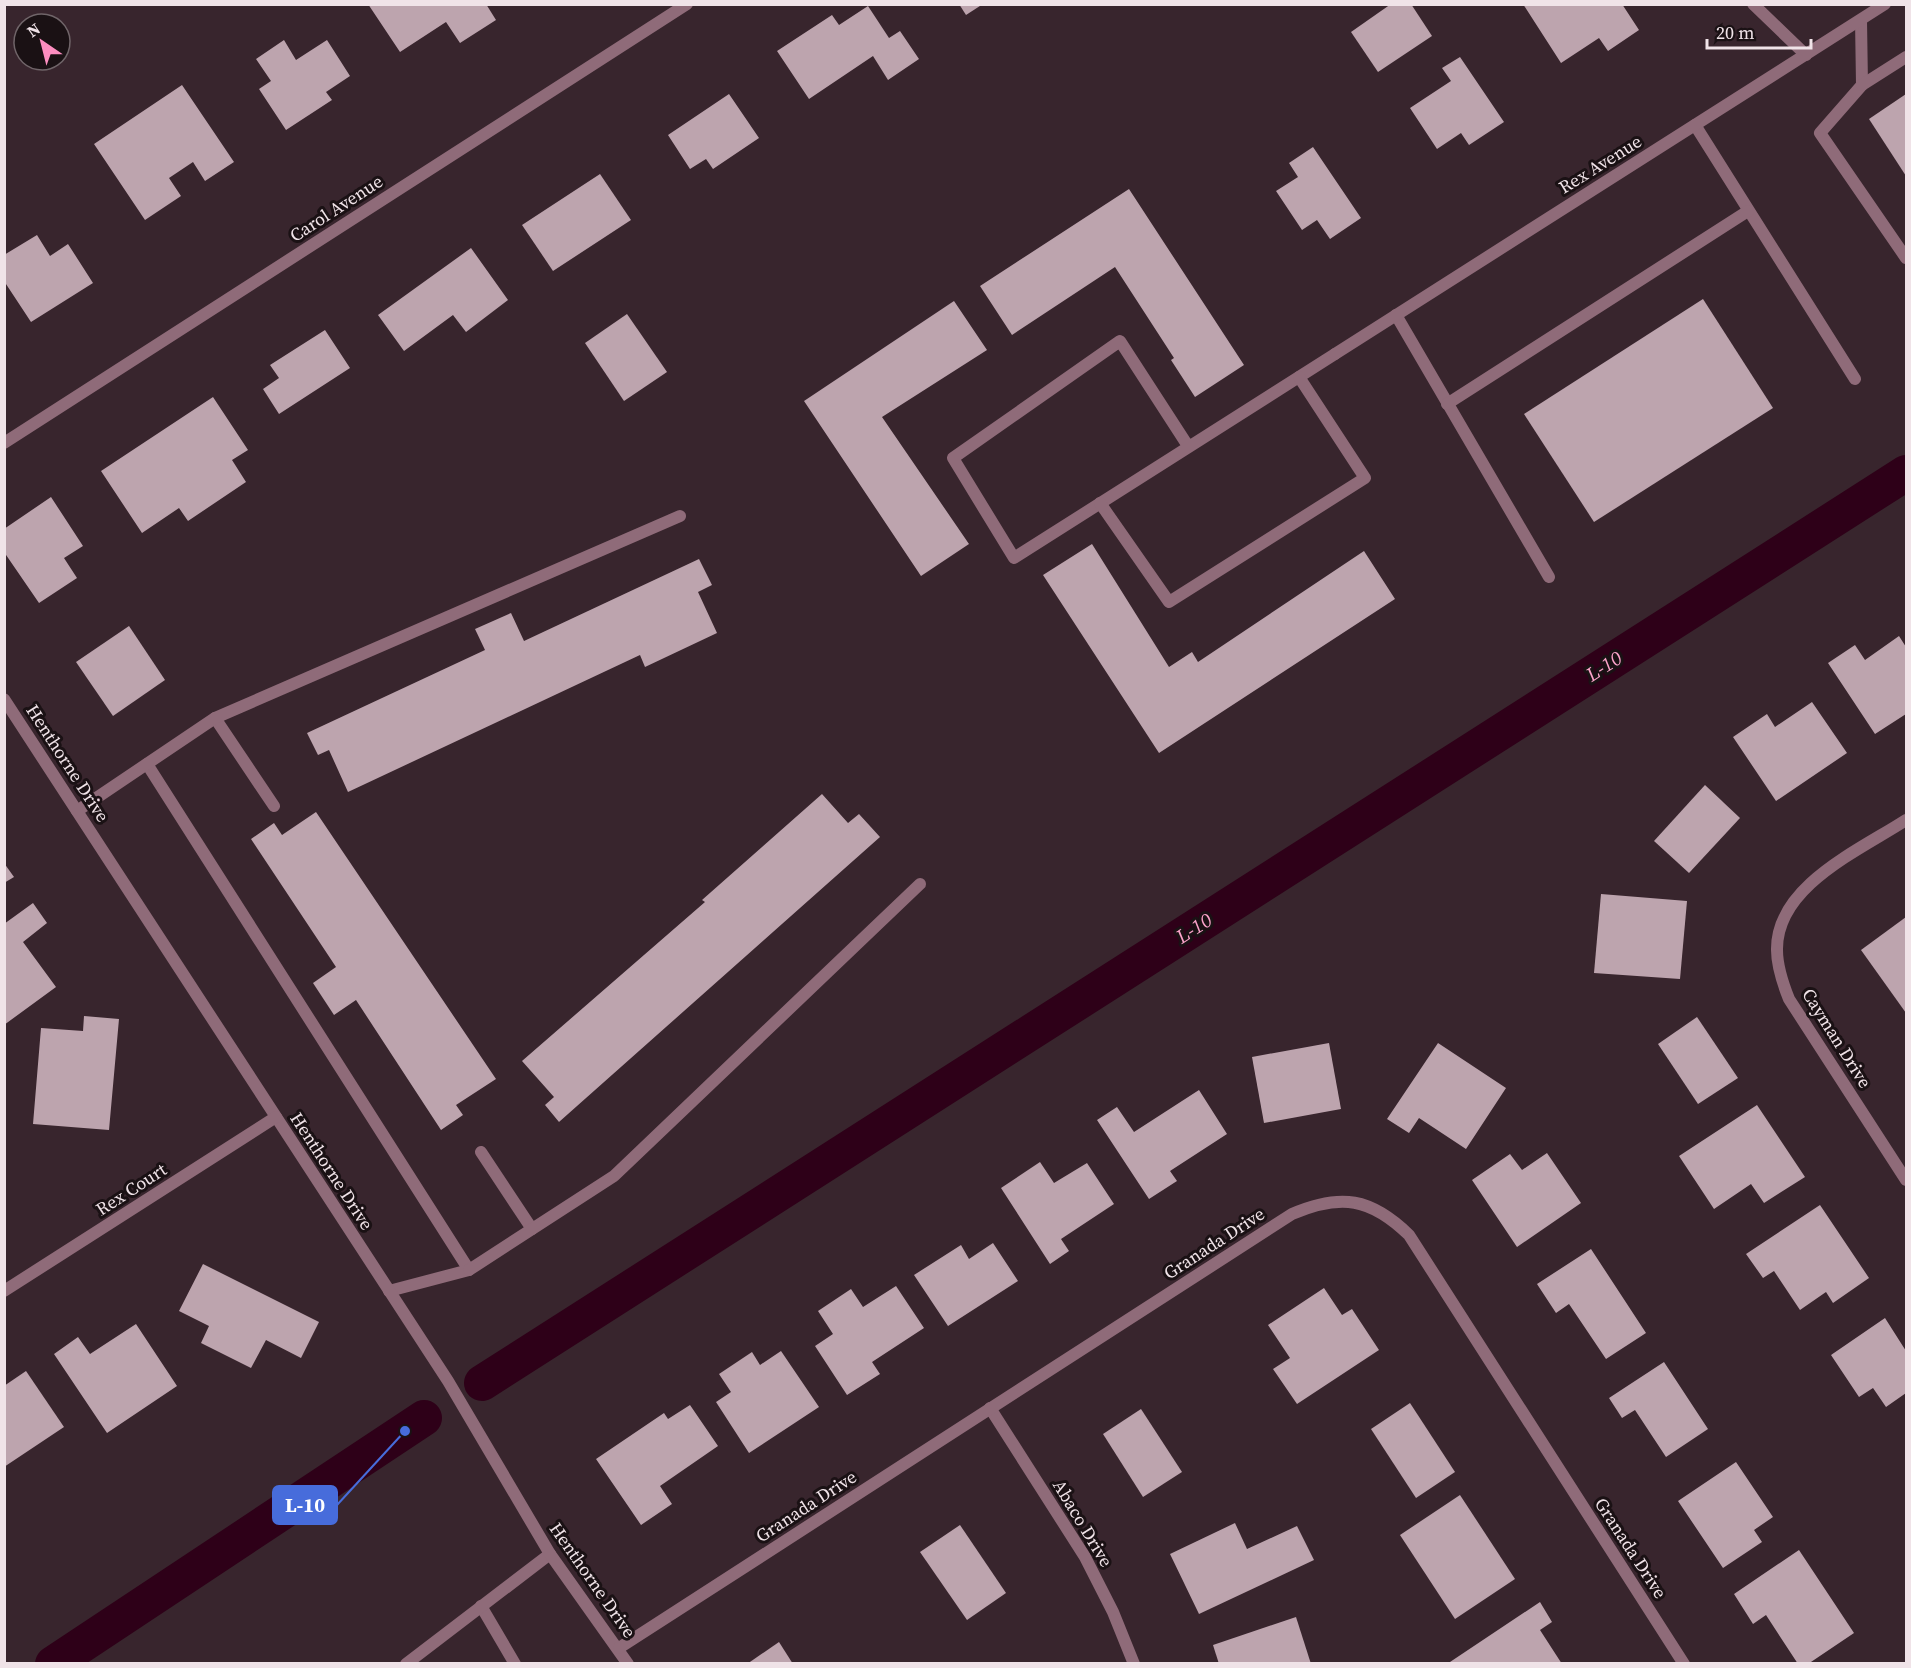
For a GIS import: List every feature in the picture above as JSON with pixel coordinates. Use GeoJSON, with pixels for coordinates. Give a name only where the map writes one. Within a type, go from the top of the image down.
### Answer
{"type":"FeatureCollection","features":[{"type":"Feature","properties":{"kind":"street","name":"Carol Avenue"},"geometry":{"type":"LineString","coordinates":[[4,443],[687,4]]}},
{"type":"Feature","properties":{"kind":"street"},"geometry":{"type":"LineString","coordinates":[[1753,4],[1806,55]]}},
{"type":"Feature","properties":{"kind":"street","name":"Rex Avenue"},"geometry":{"type":"LineString","coordinates":[[1188,446],[1120,341],[953,458],[1014,558],[1885,4]]}},
{"type":"Feature","properties":{"kind":"street"},"geometry":{"type":"LineString","coordinates":[[1861,20],[1863,85]]}},
{"type":"Feature","properties":{"kind":"street"},"geometry":{"type":"LineString","coordinates":[[1906,57],[1863,85],[1820,133],[1906,258]]}},
{"type":"Feature","properties":{"kind":"street"},"geometry":{"type":"LineString","coordinates":[[1695,125],[1855,380]]}},
{"type":"Feature","properties":{"kind":"street"},"geometry":{"type":"LineString","coordinates":[[1448,404],[1748,211]]}},
{"type":"Feature","properties":{"kind":"street"},"geometry":{"type":"LineString","coordinates":[[1396,315],[1549,577]]}},
{"type":"Feature","properties":{"kind":"street"},"geometry":{"type":"LineString","coordinates":[[1100,503],[1169,602],[1365,478],[1299,376]]}},
{"type":"Feature","properties":{"kind":"street"},"geometry":{"type":"LineString","coordinates":[[77,811],[215,718],[680,516]]}},
{"type":"Feature","properties":{"kind":"street","name":"Henthorne Drive"},"geometry":{"type":"LineString","coordinates":[[4,699],[448,1382],[550,1554],[619,1648],[628,1664]]}},
{"type":"Feature","properties":{"kind":"street"},"geometry":{"type":"LineString","coordinates":[[215,718],[274,806]]}},
{"type":"Feature","properties":{"kind":"street"},"geometry":{"type":"LineString","coordinates":[[147,764],[470,1270]]}},
{"type":"Feature","properties":{"kind":"street","name":"Cayman Drive"},"geometry":{"type":"LineString","coordinates":[[1906,820],[1811,881],[1793,900],[1785,916],[1777,950],[1781,976],[1789,999],[1906,1180]]}},
{"type":"Feature","properties":{"kind":"street"},"geometry":{"type":"LineString","coordinates":[[389,1291],[470,1270],[614,1176],[920,884]]}},
{"type":"Feature","properties":{"kind":"street","name":"Rex Court"},"geometry":{"type":"LineString","coordinates":[[4,1291],[276,1117]]}},
{"type":"Feature","properties":{"kind":"street"},"geometry":{"type":"LineString","coordinates":[[482,1152],[532,1229]]}},
{"type":"Feature","properties":{"kind":"street","name":"Granada Drive"},"geometry":{"type":"LineString","coordinates":[[619,1648],[1292,1214],[1314,1204],[1340,1200],[1366,1204],[1390,1216],[1409,1235],[1684,1664]]}},
{"type":"Feature","properties":{"kind":"street","name":"Abaco Drive"},"geometry":{"type":"LineString","coordinates":[[990,1408],[1085,1557],[1113,1612],[1134,1664]]}},
{"type":"Feature","properties":{"kind":"street"},"geometry":{"type":"LineString","coordinates":[[406,1664],[550,1554]]}},
{"type":"Feature","properties":{"kind":"street"},"geometry":{"type":"LineString","coordinates":[[481,1606],[515,1664]]}},
{"type":"Feature","properties":{"kind":"building"},"geometry":{"type":"Polygon","coordinates":[[[368,4],[486,4],[496,20],[460,43],[446,22],[400,52],[368,4]]]}},
{"type":"Feature","properties":{"kind":"building"},"geometry":{"type":"Polygon","coordinates":[[[959,4],[983,4],[966,15],[959,4]]]}},
{"type":"Feature","properties":{"kind":"building"},"geometry":{"type":"Polygon","coordinates":[[[1391,4],[1411,4],[1432,36],[1378,72],[1351,32],[1391,4]]]}},
{"type":"Feature","properties":{"kind":"building"},"geometry":{"type":"Polygon","coordinates":[[[1523,4],[1622,4],[1639,30],[1608,51],[1599,38],[1561,63],[1523,4]]]}},
{"type":"Feature","properties":{"kind":"building"},"geometry":{"type":"Polygon","coordinates":[[[868,6],[889,38],[900,31],[919,59],[888,80],[873,56],[809,99],[777,51],[832,15],[839,25],[868,6]]]}},
{"type":"Feature","properties":{"kind":"building"},"geometry":{"type":"Polygon","coordinates":[[[284,40],[296,60],[327,40],[350,76],[326,92],[332,100],[286,130],[259,89],[271,81],[256,59],[284,40]]]}},
{"type":"Feature","properties":{"kind":"building"},"geometry":{"type":"Polygon","coordinates":[[[1460,57],[1504,122],[1469,145],[1461,133],[1437,149],[1410,108],[1451,81],[1442,68],[1460,57]]]}},
{"type":"Feature","properties":{"kind":"building"},"geometry":{"type":"Polygon","coordinates":[[[182,85],[234,162],[205,181],[193,162],[169,178],[181,196],[145,220],[94,144],[182,85]]]}},
{"type":"Feature","properties":{"kind":"building"},"geometry":{"type":"Polygon","coordinates":[[[729,94],[759,138],[713,169],[706,159],[690,169],[668,135],[729,94]]]}},
{"type":"Feature","properties":{"kind":"building"},"geometry":{"type":"Polygon","coordinates":[[[1906,94],[1906,176],[1869,119],[1906,94]]]}},
{"type":"Feature","properties":{"kind":"building"},"geometry":{"type":"Polygon","coordinates":[[[1313,147],[1361,218],[1330,239],[1317,220],[1302,230],[1276,191],[1298,177],[1289,163],[1313,147]]]}},
{"type":"Feature","properties":{"kind":"building"},"geometry":{"type":"Polygon","coordinates":[[[600,174],[631,220],[553,271],[522,225],[600,174]]]}},
{"type":"Feature","properties":{"kind":"building"},"geometry":{"type":"Polygon","coordinates":[[[1129,189],[1244,365],[1195,397],[1171,360],[1174,358],[1115,267],[1012,335],[980,286],[1129,189]]]}},
{"type":"Feature","properties":{"kind":"building"},"geometry":{"type":"Polygon","coordinates":[[[37,235],[50,256],[68,244],[93,283],[31,322],[4,281],[4,255],[37,235]]]}},
{"type":"Feature","properties":{"kind":"building"},"geometry":{"type":"Polygon","coordinates":[[[471,248],[508,300],[466,332],[453,315],[404,351],[378,315],[471,248]]]}},
{"type":"Feature","properties":{"kind":"building"},"geometry":{"type":"Polygon","coordinates":[[[1703,299],[1773,408],[1594,522],[1524,414],[1703,299]]]}},
{"type":"Feature","properties":{"kind":"building"},"geometry":{"type":"Polygon","coordinates":[[[954,301],[987,350],[882,417],[969,544],[921,576],[804,401],[954,301]]]}},
{"type":"Feature","properties":{"kind":"building"},"geometry":{"type":"Polygon","coordinates":[[[627,314],[667,372],[624,401],[585,343],[627,314]]]}},
{"type":"Feature","properties":{"kind":"building"},"geometry":{"type":"Polygon","coordinates":[[[325,330],[350,368],[279,414],[263,389],[279,378],[270,365],[325,330]]]}},
{"type":"Feature","properties":{"kind":"building"},"geometry":{"type":"Polygon","coordinates":[[[213,397],[248,450],[232,460],[246,482],[188,521],[179,508],[142,533],[101,471],[213,397]]]}},
{"type":"Feature","properties":{"kind":"building"},"geometry":{"type":"Polygon","coordinates":[[[51,497],[83,546],[64,558],[77,578],[39,603],[4,552],[4,529],[51,497]]]}},
{"type":"Feature","properties":{"kind":"building"},"geometry":{"type":"Polygon","coordinates":[[[1092,544],[1169,667],[1192,652],[1198,662],[1364,551],[1395,599],[1159,753],[1043,575],[1092,544]]]}},
{"type":"Feature","properties":{"kind":"building"},"geometry":{"type":"Polygon","coordinates":[[[699,559],[712,585],[698,592],[717,633],[645,667],[640,655],[348,792],[329,750],[318,755],[307,733],[485,650],[475,629],[511,613],[524,641],[699,559]]]}},
{"type":"Feature","properties":{"kind":"building"},"geometry":{"type":"Polygon","coordinates":[[[129,626],[165,680],[113,716],[76,662],[129,626]]]}},
{"type":"Feature","properties":{"kind":"building"},"geometry":{"type":"Polygon","coordinates":[[[1899,636],[1906,647],[1906,714],[1875,734],[1828,663],[1855,645],[1865,660],[1899,636]]]}},
{"type":"Feature","properties":{"kind":"building"},"geometry":{"type":"Polygon","coordinates":[[[1812,702],[1847,753],[1776,801],[1733,737],[1767,714],[1775,727],[1812,702]]]}},
{"type":"Feature","properties":{"kind":"building"},"geometry":{"type":"Polygon","coordinates":[[[1705,785],[1740,818],[1689,873],[1654,841],[1705,785]]]}},
{"type":"Feature","properties":{"kind":"building"},"geometry":{"type":"Polygon","coordinates":[[[822,794],[848,823],[859,814],[880,837],[559,1122],[545,1105],[554,1097],[522,1061],[705,902],[702,900],[822,794]]]}},
{"type":"Feature","properties":{"kind":"building"},"geometry":{"type":"Polygon","coordinates":[[[316,812],[496,1079],[456,1105],[463,1115],[441,1130],[356,1000],[334,1015],[313,983],[336,967],[251,839],[274,823],[282,835],[316,812]]]}},
{"type":"Feature","properties":{"kind":"building"},"geometry":{"type":"Polygon","coordinates":[[[4,863],[14,877],[4,883],[4,863]]]}},
{"type":"Feature","properties":{"kind":"building"},"geometry":{"type":"Polygon","coordinates":[[[1601,894],[1687,901],[1680,979],[1594,973],[1601,894]]]}},
{"type":"Feature","properties":{"kind":"building"},"geometry":{"type":"Polygon","coordinates":[[[33,903],[47,923],[23,942],[56,987],[4,1025],[4,924],[33,903]]]}},
{"type":"Feature","properties":{"kind":"building"},"geometry":{"type":"Polygon","coordinates":[[[1906,917],[1906,1013],[1861,950],[1906,917]]]}},
{"type":"Feature","properties":{"kind":"building"},"geometry":{"type":"Polygon","coordinates":[[[84,1016],[119,1019],[109,1130],[33,1124],[41,1028],[83,1031],[84,1016]]]}},
{"type":"Feature","properties":{"kind":"building"},"geometry":{"type":"Polygon","coordinates":[[[1697,1017],[1738,1078],[1698,1104],[1658,1044],[1697,1017]]]}},
{"type":"Feature","properties":{"kind":"building"},"geometry":{"type":"Polygon","coordinates":[[[1329,1043],[1341,1109],[1264,1123],[1252,1057],[1329,1043]]]}},
{"type":"Feature","properties":{"kind":"building"},"geometry":{"type":"Polygon","coordinates":[[[1438,1043],[1506,1088],[1466,1149],[1419,1118],[1409,1133],[1387,1119],[1438,1043]]]}},
{"type":"Feature","properties":{"kind":"building"},"geometry":{"type":"Polygon","coordinates":[[[1199,1090],[1227,1134],[1170,1171],[1177,1181],[1149,1199],[1097,1120],[1117,1107],[1134,1132],[1199,1090]]]}},
{"type":"Feature","properties":{"kind":"building"},"geometry":{"type":"Polygon","coordinates":[[[1757,1105],[1805,1177],[1764,1203],[1751,1184],[1714,1209],[1679,1156],[1757,1105]]]}},
{"type":"Feature","properties":{"kind":"building"},"geometry":{"type":"Polygon","coordinates":[[[1547,1153],[1581,1203],[1517,1247],[1472,1180],[1510,1154],[1522,1170],[1547,1153]]]}},
{"type":"Feature","properties":{"kind":"building"},"geometry":{"type":"Polygon","coordinates":[[[1040,1162],[1054,1183],[1087,1163],[1114,1204],[1061,1239],[1069,1251],[1050,1264],[1001,1188],[1040,1162]]]}},
{"type":"Feature","properties":{"kind":"building"},"geometry":{"type":"Polygon","coordinates":[[[1820,1205],[1869,1278],[1833,1303],[1826,1292],[1800,1310],[1774,1271],[1763,1278],[1746,1254],[1820,1205]]]}},
{"type":"Feature","properties":{"kind":"building"},"geometry":{"type":"Polygon","coordinates":[[[993,1243],[1018,1281],[948,1326],[914,1275],[961,1245],[969,1259],[993,1243]]]}},
{"type":"Feature","properties":{"kind":"building"},"geometry":{"type":"Polygon","coordinates":[[[1591,1249],[1646,1333],[1606,1359],[1569,1304],[1556,1313],[1537,1284],[1591,1249]]]}},
{"type":"Feature","properties":{"kind":"building"},"geometry":{"type":"Polygon","coordinates":[[[203,1264],[319,1322],[301,1358],[266,1340],[251,1368],[201,1343],[209,1326],[179,1311],[203,1264]]]}},
{"type":"Feature","properties":{"kind":"building"},"geometry":{"type":"Polygon","coordinates":[[[896,1286],[924,1328],[872,1362],[880,1374],[847,1395],[815,1346],[833,1334],[818,1311],[851,1289],[863,1307],[896,1286]]]}},
{"type":"Feature","properties":{"kind":"building"},"geometry":{"type":"Polygon","coordinates":[[[1324,1288],[1342,1315],[1352,1309],[1379,1350],[1297,1404],[1273,1369],[1290,1358],[1268,1325],[1324,1288]]]}},
{"type":"Feature","properties":{"kind":"building"},"geometry":{"type":"Polygon","coordinates":[[[1885,1318],[1906,1351],[1906,1393],[1886,1407],[1873,1388],[1859,1397],[1831,1355],[1885,1318]]]}},
{"type":"Feature","properties":{"kind":"building"},"geometry":{"type":"Polygon","coordinates":[[[136,1324],[177,1386],[107,1433],[54,1354],[78,1337],[90,1354],[136,1324]]]}},
{"type":"Feature","properties":{"kind":"building"},"geometry":{"type":"Polygon","coordinates":[[[781,1351],[819,1407],[749,1453],[716,1402],[731,1392],[719,1374],[752,1352],[760,1365],[781,1351]]]}},
{"type":"Feature","properties":{"kind":"building"},"geometry":{"type":"Polygon","coordinates":[[[1664,1362],[1708,1429],[1666,1457],[1635,1410],[1622,1418],[1609,1398],[1664,1362]]]}},
{"type":"Feature","properties":{"kind":"building"},"geometry":{"type":"Polygon","coordinates":[[[26,1371],[64,1427],[4,1467],[4,1386],[26,1371]]]}},
{"type":"Feature","properties":{"kind":"building"},"geometry":{"type":"Polygon","coordinates":[[[1410,1403],[1455,1472],[1416,1498],[1371,1429],[1410,1403]]]}},
{"type":"Feature","properties":{"kind":"building"},"geometry":{"type":"Polygon","coordinates":[[[690,1405],[718,1446],[660,1486],[672,1504],[641,1525],[596,1459],[664,1413],[668,1419],[690,1405]]]}},
{"type":"Feature","properties":{"kind":"building"},"geometry":{"type":"Polygon","coordinates":[[[1141,1409],[1182,1472],[1143,1497],[1103,1434],[1141,1409]]]}},
{"type":"Feature","properties":{"kind":"building"},"geometry":{"type":"Polygon","coordinates":[[[1736,1462],[1773,1517],[1754,1530],[1762,1542],[1723,1568],[1678,1501],[1736,1462]]]}},
{"type":"Feature","properties":{"kind":"building"},"geometry":{"type":"Polygon","coordinates":[[[1460,1495],[1515,1579],[1455,1619],[1400,1535],[1460,1495]]]}},
{"type":"Feature","properties":{"kind":"building"},"geometry":{"type":"Polygon","coordinates":[[[1235,1523],[1247,1549],[1297,1526],[1314,1560],[1199,1614],[1170,1554],[1235,1523]]]}},
{"type":"Feature","properties":{"kind":"building"},"geometry":{"type":"Polygon","coordinates":[[[960,1525],[1006,1593],[967,1620],[920,1552],[960,1525]]]}},
{"type":"Feature","properties":{"kind":"building"},"geometry":{"type":"Polygon","coordinates":[[[1799,1550],[1854,1633],[1808,1664],[1798,1664],[1766,1615],[1753,1624],[1734,1594],[1799,1550]]]}},
{"type":"Feature","properties":{"kind":"building"},"geometry":{"type":"Polygon","coordinates":[[[1540,1602],[1552,1622],[1540,1630],[1562,1664],[1447,1664],[1540,1602]]]}},
{"type":"Feature","properties":{"kind":"building"},"geometry":{"type":"Polygon","coordinates":[[[1296,1617],[1311,1664],[1219,1664],[1213,1645],[1296,1617]]]}},
{"type":"Feature","properties":{"kind":"building"},"geometry":{"type":"Polygon","coordinates":[[[779,1642],[793,1664],[747,1664],[779,1642]]]}},
{"type":"Feature","properties":{"kind":"waterway","name":"L-10"},"geometry":{"type":"LineString","coordinates":[[482,1383],[1906,473]]}},
{"type":"Feature","properties":{"kind":"waterway","name":"L-10"},"geometry":{"type":"LineString","coordinates":[[53,1664],[424,1418]]}},
{"type":"Feature","properties":{"kind":"place","name":"L-10"},"geometry":{"type":"Point","coordinates":[405,1431]}}]}
